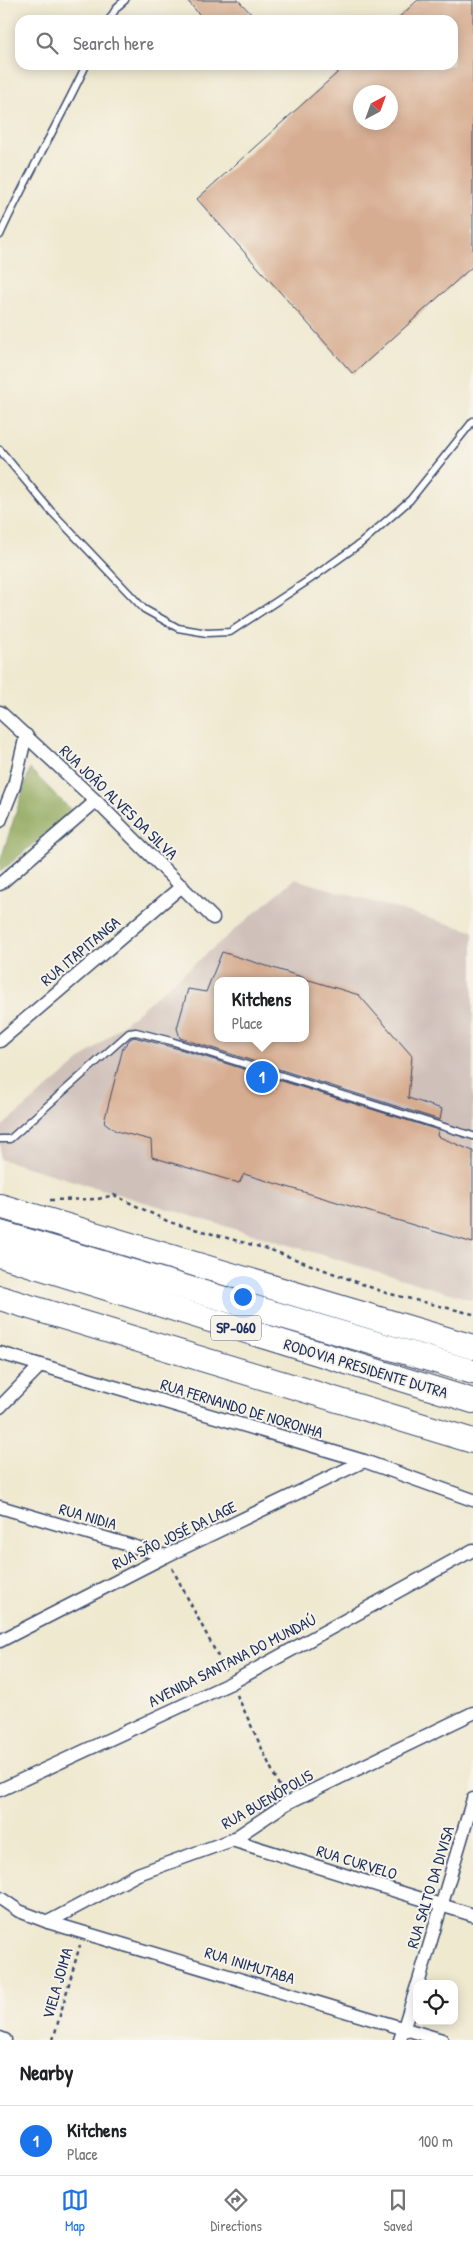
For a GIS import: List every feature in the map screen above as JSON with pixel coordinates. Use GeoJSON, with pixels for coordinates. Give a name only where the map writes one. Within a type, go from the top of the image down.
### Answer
{"type":"FeatureCollection","features":[{"type":"Feature","properties":{"kind":"highway"},"geometry":{"type":"LineString","coordinates":[[0,1206],[473,1347]]}},
{"type":"Feature","properties":{"kind":"highway","name":"RODOVIA PRESIDENTE DUTRA"},"geometry":{"type":"LineString","coordinates":[[0,1233],[473,1372]]}},
{"type":"Feature","properties":{"kind":"highway","name":"RODOVIA PRESIDENTE DUTRA"},"geometry":{"type":"LineString","coordinates":[[0,1255],[473,1401]]}},
{"type":"Feature","properties":{"kind":"highway","name":"SP-060"},"geometry":{"type":"LineString","coordinates":[[0,1298],[473,1441]]}},
{"type":"Feature","properties":{"kind":"street","name":"RUA JOÃO ALVES DA SILVA"},"geometry":{"type":"LineString","coordinates":[[0,712],[96,801],[213,918]]}},
{"type":"Feature","properties":{"kind":"street"},"geometry":{"type":"LineString","coordinates":[[0,821],[14,786],[26,735]]}},
{"type":"Feature","properties":{"kind":"street"},"geometry":{"type":"LineString","coordinates":[[0,884],[96,801]]}},
{"type":"Feature","properties":{"kind":"street","name":"RUA ITAPITANGA"},"geometry":{"type":"LineString","coordinates":[[0,1041],[182,886]]}},
{"type":"Feature","properties":{"kind":"street","name":"RUA FERNANDO DE NORONHA"},"geometry":{"type":"LineString","coordinates":[[0,1353],[364,1461],[473,1500]]}},
{"type":"Feature","properties":{"kind":"street"},"geometry":{"type":"LineString","coordinates":[[0,1407],[41,1365]]}},
{"type":"Feature","properties":{"kind":"street","name":"RUA SÃO JOSÉ DA LAGE"},"geometry":{"type":"LineString","coordinates":[[0,1641],[166,1556],[364,1461]]}},
{"type":"Feature","properties":{"kind":"street","name":"RUA NIDIA"},"geometry":{"type":"LineString","coordinates":[[0,1507],[166,1556]]}},
{"type":"Feature","properties":{"kind":"street","name":"AVENIDA SANTANA DO MUNDAÚ"},"geometry":{"type":"LineString","coordinates":[[0,1790],[231,1683],[473,1550]]}},
{"type":"Feature","properties":{"kind":"street","name":"RUA BUENÓPOLIS"},"geometry":{"type":"LineString","coordinates":[[48,1922],[138,1874],[232,1840],[287,1803],[473,1713]]}},
{"type":"Feature","properties":{"kind":"street","name":"RUA SALTO DA DIVISA"},"geometry":{"type":"LineString","coordinates":[[419,1980],[473,1799]]}},
{"type":"Feature","properties":{"kind":"street","name":"RUA CURVELO"},"geometry":{"type":"LineString","coordinates":[[232,1840],[473,1915]]}},
{"type":"Feature","properties":{"kind":"street","name":"RUA INIMUTABA"},"geometry":{"type":"LineString","coordinates":[[0,1898],[18,1911],[48,1922],[402,2034],[442,2040]]}},
{"type":"Feature","properties":{"kind":"street","name":"RUA SALTO DA DIVISA"},"geometry":{"type":"LineString","coordinates":[[402,2034],[413,1998]]}},
{"type":"Feature","properties":{"kind":"street"},"geometry":{"type":"LineString","coordinates":[[0,2038],[5,2040]]}},
{"type":"Feature","properties":{"kind":"lane"},"geometry":{"type":"LineString","coordinates":[[112,15],[116,7],[126,0]]}},
{"type":"Feature","properties":{"kind":"lane"},"geometry":{"type":"LineString","coordinates":[[0,235],[15,200],[66,109],[84,70]]}},
{"type":"Feature","properties":{"kind":"lane"},"geometry":{"type":"LineString","coordinates":[[0,450],[50,510],[144,609],[178,628],[207,633],[230,632],[361,543],[410,500],[473,422]]}},
{"type":"Feature","properties":{"kind":"lane"},"geometry":{"type":"LineString","coordinates":[[0,1139],[10,1138],[130,1033],[136,1032],[181,1044],[473,1136]]}},
{"type":"Feature","properties":{"kind":"path"},"geometry":{"type":"LineString","coordinates":[[43,1200],[98,1199],[114,1195],[169,1222],[271,1250],[386,1293],[473,1314]]}},
{"type":"Feature","properties":{"kind":"path","name":"VIELA JOIMA"},"geometry":{"type":"LineString","coordinates":[[53,2040],[84,1932]]}},
{"type":"Feature","properties":{"kind":"shaded area"},"geometry":{"type":"Polygon","coordinates":[[[295,879],[473,931],[473,1300],[0,1159],[0,1128],[295,879]]]}},
{"type":"Feature","properties":{"kind":"green space"},"geometry":{"type":"Polygon","coordinates":[[[30,769],[72,811],[0,872],[0,862],[30,769]]]}},
{"type":"Feature","properties":{"kind":"building"},"geometry":{"type":"Polygon","coordinates":[[[187,0],[238,0],[252,15],[200,15],[187,0]]]}},
{"type":"Feature","properties":{"kind":"building"},"geometry":{"type":"Polygon","coordinates":[[[418,0],[473,0],[473,266],[353,374],[197,199],[340,70],[458,70],[458,15],[402,15],[418,0]]]}},
{"type":"Feature","properties":{"kind":"building"},"geometry":{"type":"Polygon","coordinates":[[[222,952],[302,977],[214,977],[214,1042],[309,1042],[309,980],[359,995],[412,1056],[408,1098],[442,1109],[440,1120],[180,1038],[177,1028],[188,989],[206,992],[222,952]]]}},
{"type":"Feature","properties":{"kind":"building"},"geometry":{"type":"Polygon","coordinates":[[[134,1037],[183,1050],[438,1130],[437,1136],[473,1151],[473,1243],[244,1174],[239,1183],[152,1157],[151,1140],[116,1131],[104,1122],[123,1048],[134,1037]]]}},
{"type":"Feature","properties":{"kind":"place","name":"Kitchens"},"geometry":{"type":"Point","coordinates":[262,1077]}}]}
